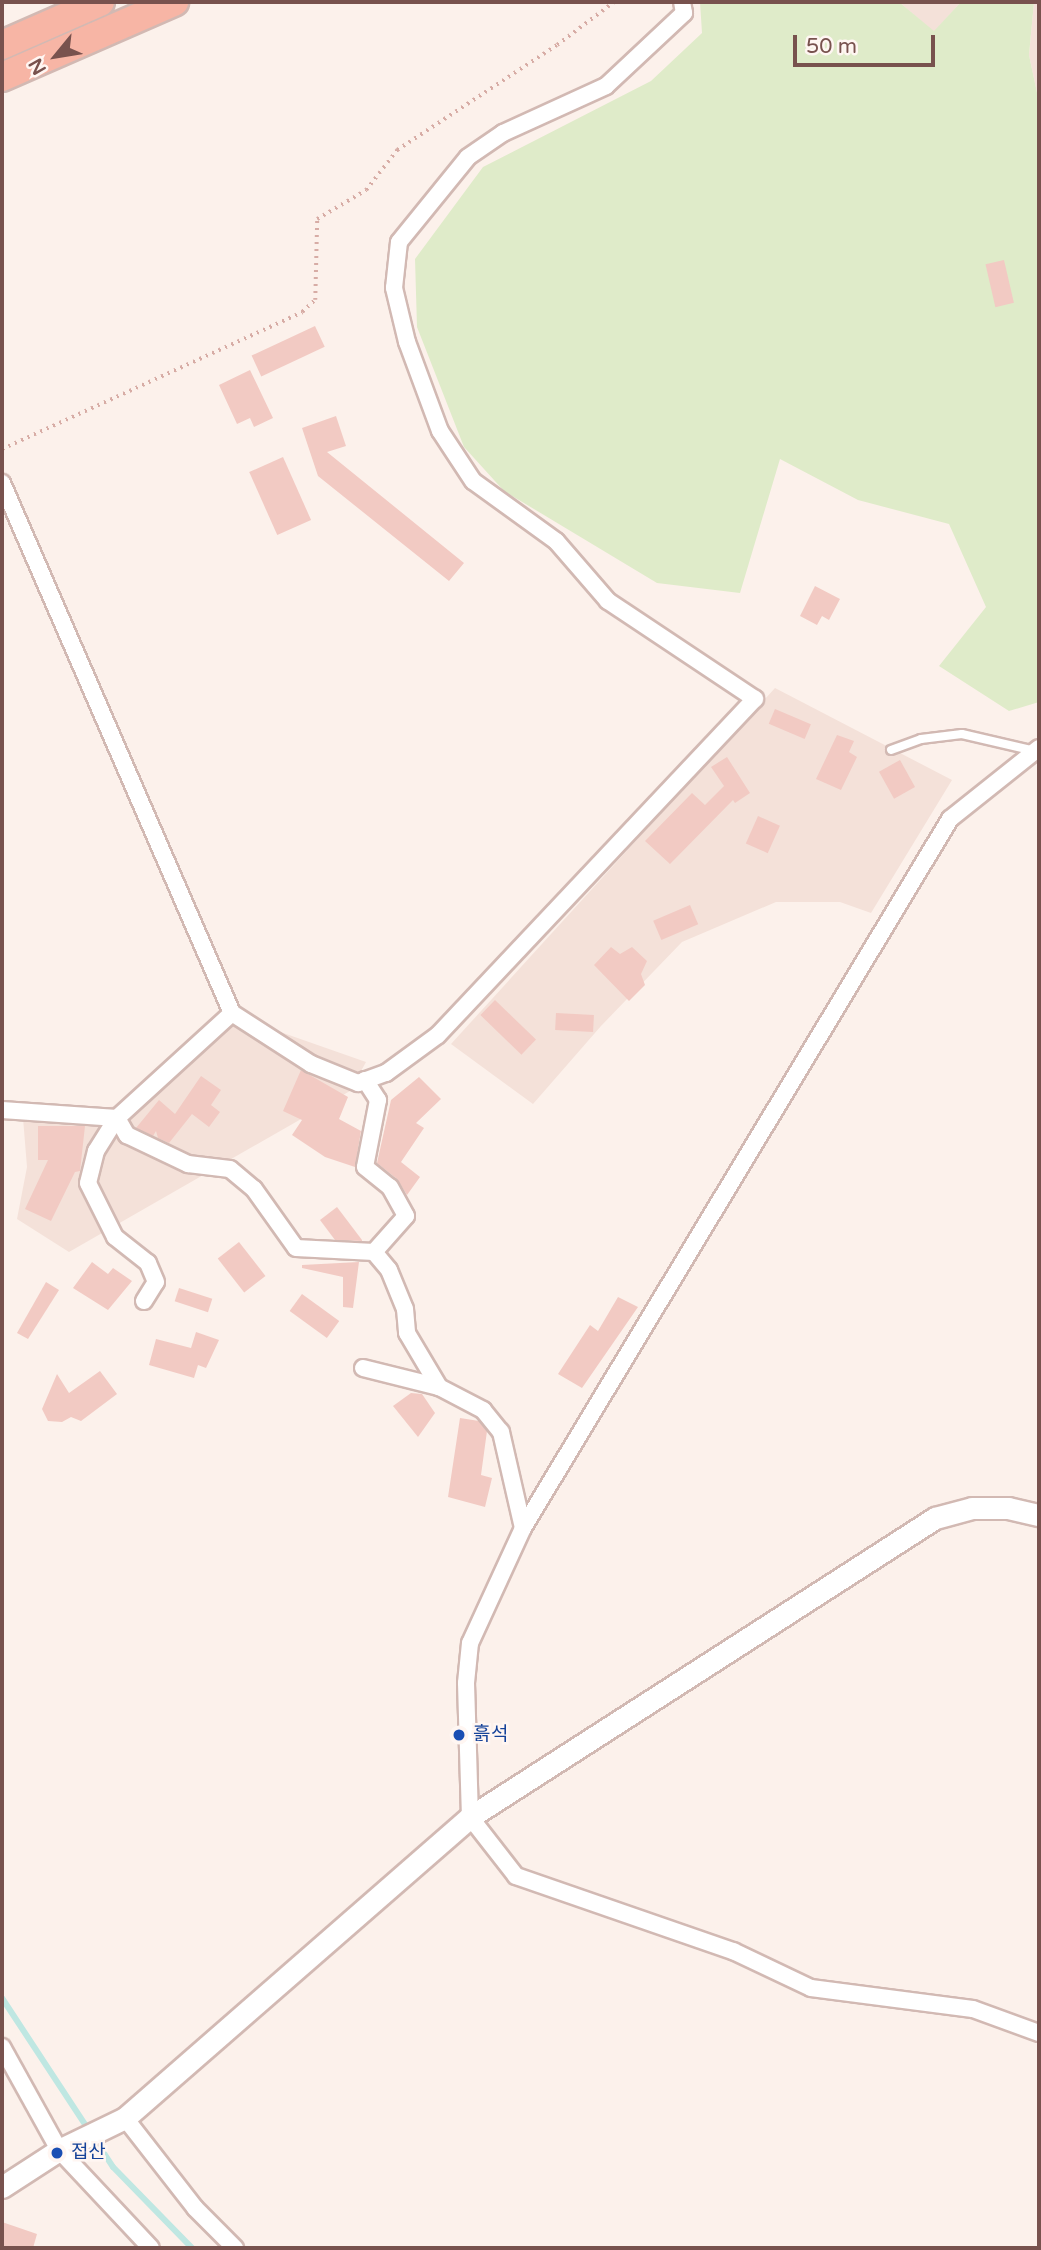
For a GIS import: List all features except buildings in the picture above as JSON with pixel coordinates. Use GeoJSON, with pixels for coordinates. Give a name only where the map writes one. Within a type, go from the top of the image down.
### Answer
{"type":"FeatureCollection","features":[{"type":"Feature","properties":{"kind":"highway"},"geometry":{"type":"LineString","coordinates":[[2,45],[100,2]]}},
{"type":"Feature","properties":{"kind":"highway"},"geometry":{"type":"LineString","coordinates":[[2,77],[174,2]]}},
{"type":"Feature","properties":{"kind":"street"},"geometry":{"type":"LineString","coordinates":[[2,482],[232,1013],[311,1064],[358,1083],[386,1073],[438,1035],[755,699],[608,601],[556,541],[473,481],[440,431],[407,342],[394,288],[399,242],[468,157],[503,134],[606,86],[684,13],[681,2]]}},
{"type":"Feature","properties":{"kind":"street"},"geometry":{"type":"LineString","coordinates":[[1037,750],[950,819],[523,1528],[470,1643],[466,1683],[470,1817],[516,1875],[733,1951],[811,1988],[973,2009],[1039,2033]]}},
{"type":"Feature","properties":{"kind":"street"},"geometry":{"type":"LineString","coordinates":[[144,1301],[156,1282],[148,1263],[115,1237],[97,1209],[88,1184],[96,1151],[117,1118],[232,1013]]}},
{"type":"Feature","properties":{"kind":"street"},"geometry":{"type":"LineString","coordinates":[[365,1080],[378,1100],[365,1167],[390,1187],[406,1216],[374,1252]]}},
{"type":"Feature","properties":{"kind":"street"},"geometry":{"type":"LineString","coordinates":[[2,1110],[117,1118]]}},
{"type":"Feature","properties":{"kind":"street"},"geometry":{"type":"LineString","coordinates":[[117,1118],[127,1135],[188,1164],[230,1169],[254,1189],[296,1248],[374,1252],[389,1270],[405,1309],[407,1333],[439,1387]]}},
{"type":"Feature","properties":{"kind":"street"},"geometry":{"type":"LineString","coordinates":[[363,1368],[439,1387],[483,1410],[501,1432],[523,1528]]}},
{"type":"Feature","properties":{"kind":"street"},"geometry":{"type":"LineString","coordinates":[[2,2187],[64,2147],[125,2118],[470,1817],[935,1518],[972,1508],[1008,1507],[1039,1515]]}},
{"type":"Feature","properties":{"kind":"street"},"geometry":{"type":"LineString","coordinates":[[2,2047],[64,2147],[151,2248]]}},
{"type":"Feature","properties":{"kind":"street"},"geometry":{"type":"LineString","coordinates":[[125,2118],[195,2207],[235,2248]]}},
{"type":"Feature","properties":{"kind":"lane"},"geometry":{"type":"LineString","coordinates":[[891,750],[920,738],[962,734],[1037,750]]}},
{"type":"Feature","properties":{"kind":"path"},"geometry":{"type":"LineString","coordinates":[[2,449],[302,312],[315,300],[317,219],[366,190],[397,150],[557,45],[614,2]]}},
{"type":"Feature","properties":{"kind":"shaded area"},"geometry":{"type":"Polygon","coordinates":[[[899,2],[961,2],[934,32],[899,2]]]}},
{"type":"Feature","properties":{"kind":"shaded area"},"geometry":{"type":"Polygon","coordinates":[[[1034,2],[1039,2],[1039,102],[1029,55],[1034,2]]]}},
{"type":"Feature","properties":{"kind":"shaded area"},"geometry":{"type":"Polygon","coordinates":[[[775,688],[952,780],[871,913],[840,902],[776,902],[682,942],[601,1026],[533,1104],[451,1044],[775,688]]]}},
{"type":"Feature","properties":{"kind":"shaded area"},"geometry":{"type":"Polygon","coordinates":[[[223,1012],[366,1062],[350,1091],[69,1252],[17,1219],[27,1167],[23,1118],[117,1106],[223,1012]]]}},
{"type":"Feature","properties":{"kind":"green space"},"geometry":{"type":"Polygon","coordinates":[[[700,2],[899,2],[934,31],[961,2],[1034,2],[1029,55],[1039,102],[1039,702],[1009,711],[939,666],[986,607],[949,524],[858,500],[780,459],[740,593],[657,583],[504,491],[464,447],[417,327],[415,259],[483,167],[651,81],[702,33],[700,2]]]}},
{"type":"Feature","properties":{"kind":"waterway"},"geometry":{"type":"LineString","coordinates":[[2,1998],[113,2167],[192,2248]]}},
{"type":"Feature","properties":{"kind":"place","name":"흙석"},"geometry":{"type":"Point","coordinates":[459,1735]}},
{"type":"Feature","properties":{"kind":"place","name":"접산"},"geometry":{"type":"Point","coordinates":[57,2153]}}]}
